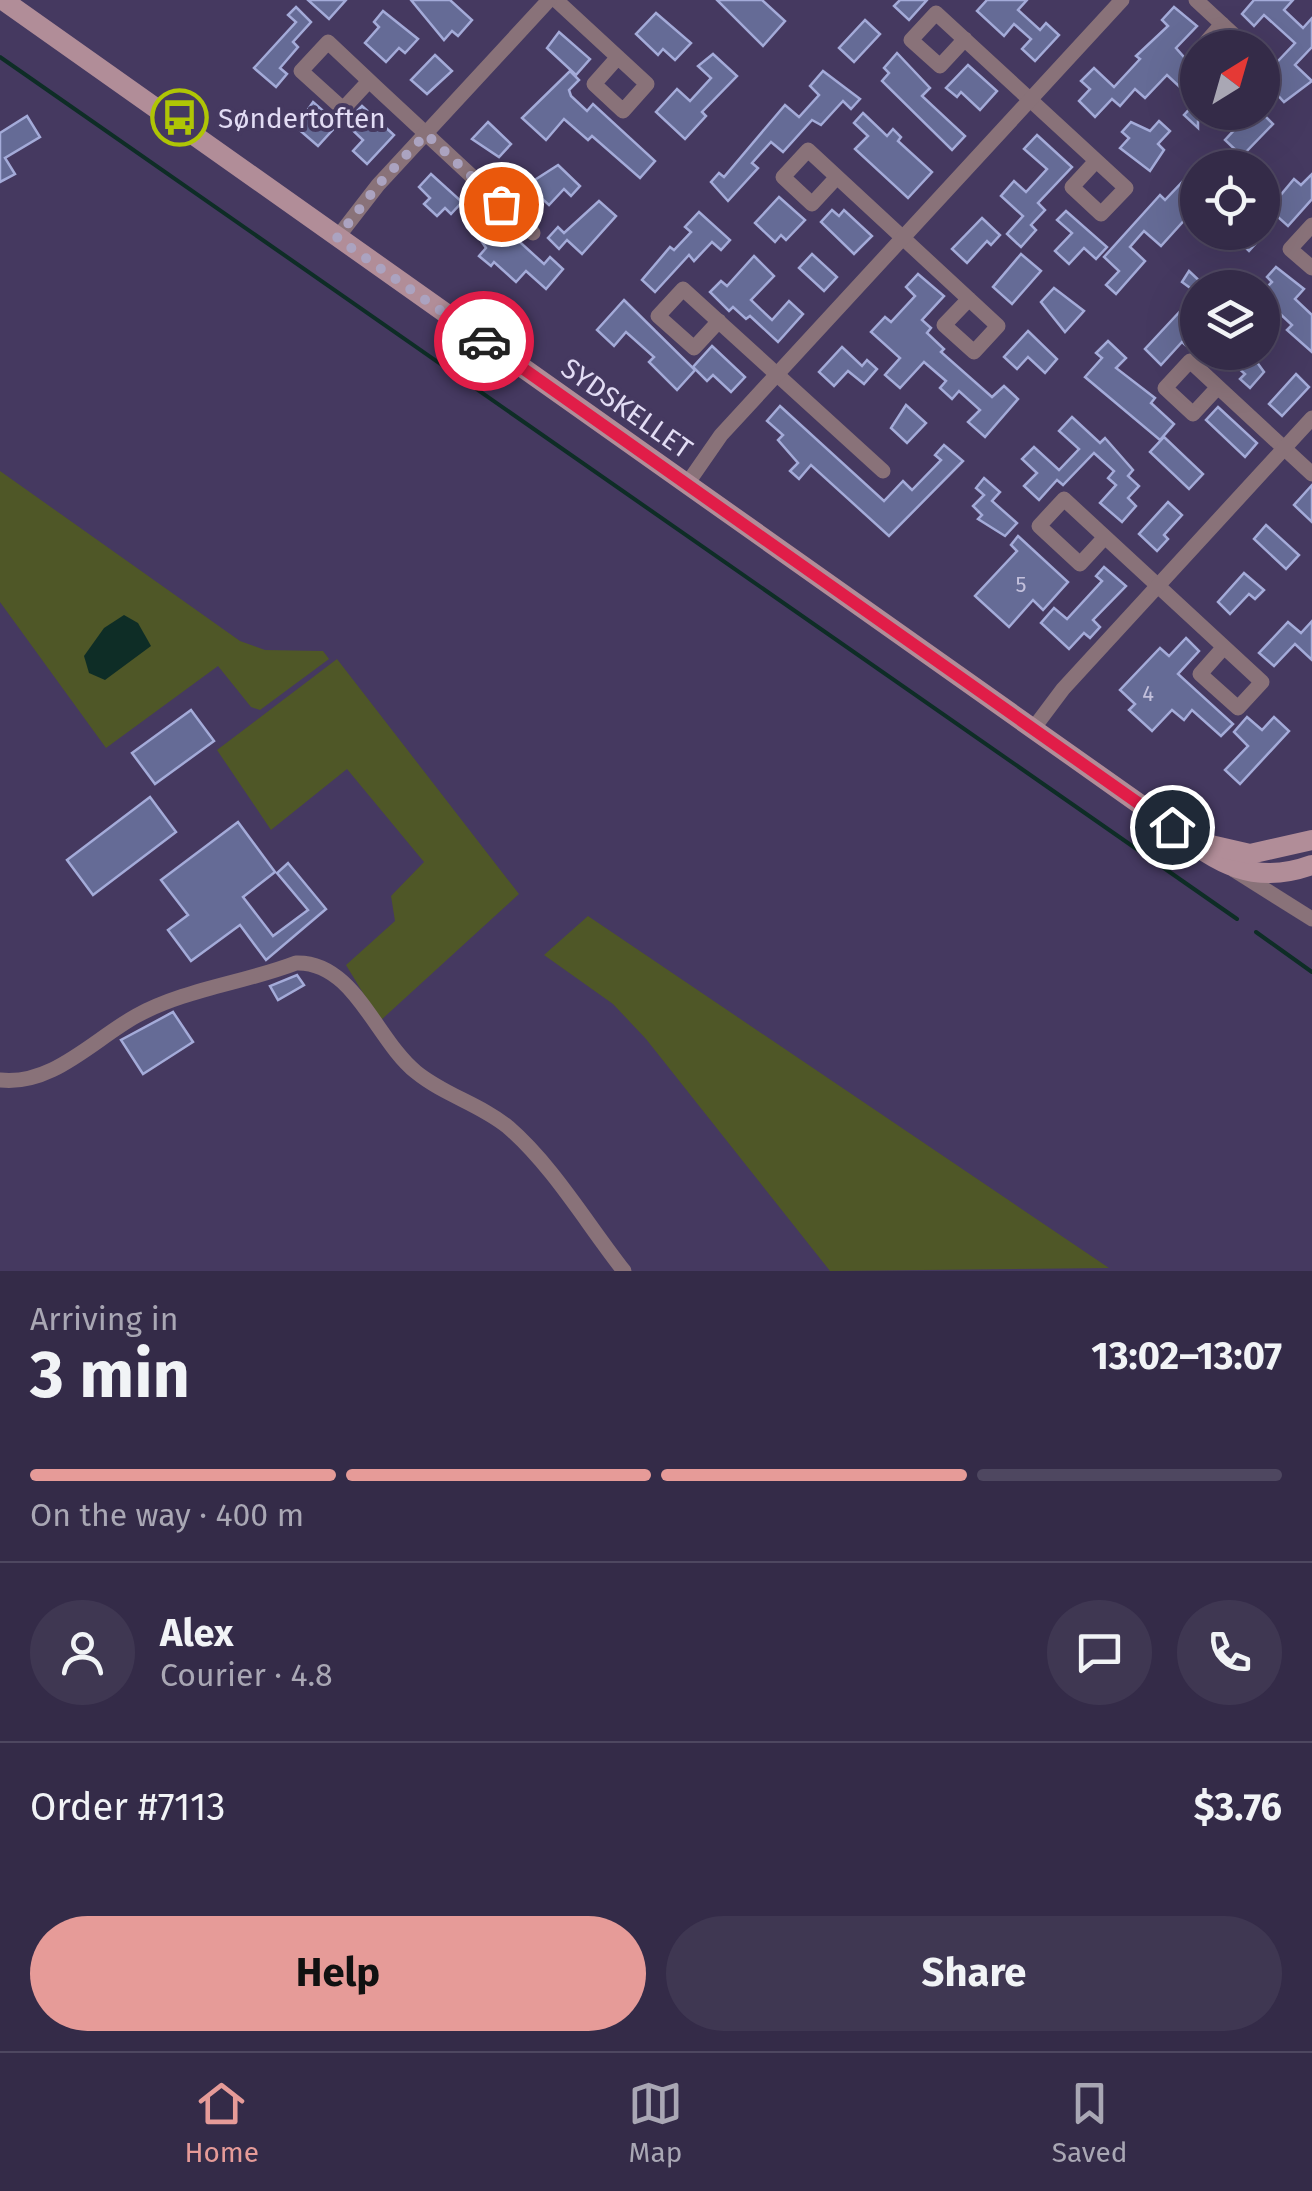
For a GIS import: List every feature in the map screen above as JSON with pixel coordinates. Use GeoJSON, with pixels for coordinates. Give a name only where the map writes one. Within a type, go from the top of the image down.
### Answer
{"type":"FeatureCollection","features":[{"type":"Feature","properties":{"kind":"street","name":"SYDSKELLET"},"geometry":{"type":"LineString","coordinates":[[2,0],[1172,827],[1199,850],[1234,870],[1246,882],[1312,918]]}},
{"type":"Feature","properties":{"kind":"street"},"geometry":{"type":"LineString","coordinates":[[337,238],[378,185],[553,0],[618,58]]}},
{"type":"Feature","properties":{"kind":"street"},"geometry":{"type":"LineString","coordinates":[[686,484],[721,435],[1122,0]]}},
{"type":"Feature","properties":{"kind":"street"},"geometry":{"type":"LineString","coordinates":[[1196,0],[1228,30]]}},
{"type":"Feature","properties":{"kind":"street"},"geometry":{"type":"LineString","coordinates":[[1216,30],[1222,24]]}},
{"type":"Feature","properties":{"kind":"street"},"geometry":{"type":"LineString","coordinates":[[965,39],[1096,161]]}},
{"type":"Feature","properties":{"kind":"street"},"geometry":{"type":"LineString","coordinates":[[369,81],[343,110],[301,71],[328,42],[533,233]]}},
{"type":"Feature","properties":{"kind":"street"},"geometry":{"type":"LineString","coordinates":[[837,177],[969,299]]}},
{"type":"Feature","properties":{"kind":"street"},"geometry":{"type":"LineString","coordinates":[[1312,225],[1290,249],[1312,268]]}},
{"type":"Feature","properties":{"kind":"street"},"geometry":{"type":"LineString","coordinates":[[718,322],[884,471]]}},
{"type":"Feature","properties":{"kind":"street"},"geometry":{"type":"LineString","coordinates":[[1218,387],[1312,474]]}},
{"type":"Feature","properties":{"kind":"street"},"geometry":{"type":"LineString","coordinates":[[1032,729],[1312,418]]}},
{"type":"Feature","properties":{"kind":"street"},"geometry":{"type":"LineString","coordinates":[[1105,536],[1224,647]]}},
{"type":"Feature","properties":{"kind":"street","name":"SYDSKELLET"},"geometry":{"type":"LineString","coordinates":[[1172,827],[1227,851],[1268,853],[1306,843],[1312,866],[1273,875],[1234,870]]}},
{"type":"Feature","properties":{"kind":"street"},"geometry":{"type":"LineString","coordinates":[[0,1080],[15,1082],[48,1072],[137,1016],[172,1000],[296,963],[312,962],[340,978],[415,1072],[483,1110],[516,1136],[624,1271]]}},
{"type":"Feature","properties":{"kind":"green space"},"geometry":{"type":"Polygon","coordinates":[[[0,471],[240,641],[265,650],[323,651],[329,659],[260,710],[251,707],[218,666],[106,748],[0,602],[0,471]]]}},
{"type":"Feature","properties":{"kind":"green space"},"geometry":{"type":"Polygon","coordinates":[[[337,659],[519,894],[380,1021],[346,965],[395,921],[391,896],[424,862],[347,769],[271,830],[217,750],[337,659]]]}},
{"type":"Feature","properties":{"kind":"green space"},"geometry":{"type":"Polygon","coordinates":[[[588,916],[1109,1268],[830,1271],[646,1039],[613,1004],[544,955],[588,916]]]}},
{"type":"Feature","properties":{"kind":"shaded area"},"geometry":{"type":"Polygon","coordinates":[[[124,615],[138,623],[151,646],[105,680],[89,673],[84,656],[104,628],[124,615]]]}},
{"type":"Feature","properties":{"kind":"building"},"geometry":{"type":"Polygon","coordinates":[[[308,0],[346,0],[329,19],[308,0]]]}},
{"type":"Feature","properties":{"kind":"building"},"geometry":{"type":"Polygon","coordinates":[[[411,0],[450,0],[472,20],[458,36],[452,31],[444,40],[411,0]]]}},
{"type":"Feature","properties":{"kind":"building"},"geometry":{"type":"Polygon","coordinates":[[[717,0],[762,0],[785,21],[763,46],[717,0]]]}},
{"type":"Feature","properties":{"kind":"building"},"geometry":{"type":"Polygon","coordinates":[[[900,0],[927,0],[909,20],[894,6],[900,0]]]}},
{"type":"Feature","properties":{"kind":"building"},"geometry":{"type":"Polygon","coordinates":[[[987,0],[1027,0],[1018,10],[1040,30],[1046,23],[1059,35],[1035,61],[1022,49],[1031,39],[1014,24],[1004,36],[977,11],[987,0]]]}},
{"type":"Feature","properties":{"kind":"building"},"geometry":{"type":"Polygon","coordinates":[[[1254,0],[1293,0],[1284,10],[1303,28],[1312,18],[1312,47],[1295,65],[1312,81],[1284,102],[1280,98],[1280,59],[1295,43],[1264,15],[1254,26],[1242,14],[1254,0]]]}},
{"type":"Feature","properties":{"kind":"building"},"geometry":{"type":"Polygon","coordinates":[[[296,7],[311,22],[293,42],[298,47],[280,68],[287,74],[276,87],[254,68],[296,22],[288,15],[296,7]]]}},
{"type":"Feature","properties":{"kind":"building"},"geometry":{"type":"Polygon","coordinates":[[[1174,7],[1197,26],[1193,30],[1180,30],[1176,48],[1180,53],[1180,87],[1167,75],[1145,98],[1135,89],[1120,106],[1112,99],[1095,117],[1079,101],[1090,89],[1081,81],[1094,68],[1114,87],[1140,59],[1136,56],[1168,26],[1162,20],[1174,7]]]}},
{"type":"Feature","properties":{"kind":"building"},"geometry":{"type":"Polygon","coordinates":[[[383,11],[418,39],[405,53],[399,48],[386,62],[365,43],[379,27],[374,22],[383,11]]]}},
{"type":"Feature","properties":{"kind":"building"},"geometry":{"type":"Polygon","coordinates":[[[656,13],[691,43],[675,60],[663,49],[658,55],[636,34],[656,13]]]}},
{"type":"Feature","properties":{"kind":"building"},"geometry":{"type":"Polygon","coordinates":[[[865,20],[880,34],[854,62],[839,48],[865,20]]]}},
{"type":"Feature","properties":{"kind":"building"},"geometry":{"type":"Polygon","coordinates":[[[559,32],[590,59],[576,75],[547,48],[559,32]]]}},
{"type":"Feature","properties":{"kind":"building"},"geometry":{"type":"Polygon","coordinates":[[[897,53],[930,88],[922,96],[965,136],[952,150],[882,81],[889,73],[884,68],[897,53]]]}},
{"type":"Feature","properties":{"kind":"building"},"geometry":{"type":"Polygon","coordinates":[[[713,54],[737,76],[702,112],[706,116],[685,139],[656,112],[677,89],[690,101],[711,78],[698,66],[713,54]]]}},
{"type":"Feature","properties":{"kind":"building"},"geometry":{"type":"Polygon","coordinates":[[[435,55],[452,71],[427,94],[411,80],[435,55]]]}},
{"type":"Feature","properties":{"kind":"building"},"geometry":{"type":"Polygon","coordinates":[[[968,65],[997,91],[980,110],[961,92],[957,97],[946,88],[968,65]]]}},
{"type":"Feature","properties":{"kind":"building"},"geometry":{"type":"Polygon","coordinates":[[[570,71],[579,80],[569,90],[571,96],[587,111],[593,104],[655,161],[640,178],[592,136],[588,140],[564,119],[546,140],[522,118],[570,71]]]}},
{"type":"Feature","properties":{"kind":"building"},"geometry":{"type":"Polygon","coordinates":[[[823,71],[860,99],[851,109],[843,101],[821,125],[812,120],[783,152],[771,142],[752,163],[758,168],[728,201],[711,182],[719,173],[724,177],[785,105],[799,117],[819,95],[810,86],[823,71]]]}},
{"type":"Feature","properties":{"kind":"building"},"geometry":{"type":"Polygon","coordinates":[[[313,102],[338,124],[318,146],[296,127],[313,102]]]}},
{"type":"Feature","properties":{"kind":"building"},"geometry":{"type":"Polygon","coordinates":[[[362,106],[394,135],[367,164],[353,151],[363,140],[345,123],[362,106]]]}},
{"type":"Feature","properties":{"kind":"building"},"geometry":{"type":"Polygon","coordinates":[[[863,113],[887,136],[893,129],[901,137],[898,141],[932,172],[908,198],[855,149],[868,136],[854,123],[863,113]]]}},
{"type":"Feature","properties":{"kind":"building"},"geometry":{"type":"Polygon","coordinates":[[[27,116],[40,137],[5,158],[15,174],[0,182],[0,133],[27,116]]]}},
{"type":"Feature","properties":{"kind":"building"},"geometry":{"type":"Polygon","coordinates":[[[1159,121],[1170,131],[1158,144],[1164,150],[1150,171],[1120,148],[1129,138],[1122,132],[1131,122],[1150,131],[1159,121]]]}},
{"type":"Feature","properties":{"kind":"building"},"geometry":{"type":"Polygon","coordinates":[[[488,122],[511,144],[499,157],[472,139],[488,122]]]}},
{"type":"Feature","properties":{"kind":"building"},"geometry":{"type":"Polygon","coordinates":[[[1234,130],[1267,130],[1248,150],[1236,150],[1225,140],[1234,130]]]}},
{"type":"Feature","properties":{"kind":"building"},"geometry":{"type":"Polygon","coordinates":[[[1037,135],[1072,167],[1038,203],[1045,210],[1031,225],[1036,230],[1021,247],[1007,234],[1023,216],[1001,196],[1014,181],[1026,192],[1047,169],[1024,149],[1037,135]]]}},
{"type":"Feature","properties":{"kind":"building"},"geometry":{"type":"Polygon","coordinates":[[[558,165],[580,186],[571,196],[564,189],[549,205],[527,185],[558,165]]]}},
{"type":"Feature","properties":{"kind":"building"},"geometry":{"type":"Polygon","coordinates":[[[431,174],[462,202],[451,214],[445,208],[437,216],[424,204],[430,198],[419,187],[431,174]]]}},
{"type":"Feature","properties":{"kind":"building"},"geometry":{"type":"Polygon","coordinates":[[[1312,174],[1312,199],[1288,226],[1280,219],[1280,196],[1294,179],[1301,185],[1312,174]]]}},
{"type":"Feature","properties":{"kind":"building"},"geometry":{"type":"Polygon","coordinates":[[[1180,184],[1180,225],[1161,246],[1144,231],[1130,247],[1145,261],[1116,294],[1106,285],[1119,271],[1104,257],[1160,195],[1165,200],[1180,184]]]}},
{"type":"Feature","properties":{"kind":"building"},"geometry":{"type":"Polygon","coordinates":[[[779,197],[805,220],[786,240],[781,235],[775,242],[755,223],[779,197]]]}},
{"type":"Feature","properties":{"kind":"building"},"geometry":{"type":"Polygon","coordinates":[[[599,201],[616,216],[582,254],[567,240],[559,249],[548,238],[558,227],[564,233],[599,201]]]}},
{"type":"Feature","properties":{"kind":"building"},"geometry":{"type":"Polygon","coordinates":[[[832,210],[839,216],[844,210],[872,236],[854,254],[821,222],[832,210]]]}},
{"type":"Feature","properties":{"kind":"building"},"geometry":{"type":"Polygon","coordinates":[[[1066,211],[1107,247],[1096,259],[1084,248],[1069,264],[1055,251],[1072,233],[1057,220],[1066,211]]]}},
{"type":"Feature","properties":{"kind":"building"},"geometry":{"type":"Polygon","coordinates":[[[699,212],[730,240],[721,250],[712,242],[694,261],[689,255],[655,292],[642,280],[670,247],[674,250],[691,232],[685,227],[699,212]]]}},
{"type":"Feature","properties":{"kind":"building"},"geometry":{"type":"Polygon","coordinates":[[[489,214],[544,264],[550,257],[563,269],[546,289],[526,271],[516,282],[494,262],[491,266],[479,256],[486,248],[474,230],[489,214]]]}},
{"type":"Feature","properties":{"kind":"building"},"geometry":{"type":"Polygon","coordinates":[[[982,218],[1000,235],[991,245],[987,241],[967,263],[952,249],[982,218]]]}},
{"type":"Feature","properties":{"kind":"building"},"geometry":{"type":"Polygon","coordinates":[[[812,254],[837,277],[824,291],[799,268],[812,254]]]}},
{"type":"Feature","properties":{"kind":"building"},"geometry":{"type":"Polygon","coordinates":[[[1021,254],[1041,271],[1012,304],[993,287],[1021,254]]]}},
{"type":"Feature","properties":{"kind":"building"},"geometry":{"type":"Polygon","coordinates":[[[754,256],[774,276],[751,300],[772,320],[789,301],[803,314],[778,342],[750,316],[746,319],[733,307],[729,311],[710,292],[721,281],[727,286],[754,256]]]}},
{"type":"Feature","properties":{"kind":"building"},"geometry":{"type":"Polygon","coordinates":[[[1280,270],[1304,289],[1295,299],[1312,315],[1312,352],[1287,330],[1292,325],[1280,314],[1280,270]]]}},
{"type":"Feature","properties":{"kind":"building"},"geometry":{"type":"Polygon","coordinates":[[[918,274],[944,296],[922,320],[931,328],[927,333],[944,349],[941,352],[992,397],[1004,386],[1018,399],[985,437],[968,422],[980,410],[959,391],[952,399],[940,388],[946,381],[924,362],[900,388],[885,375],[900,358],[871,332],[885,317],[891,322],[915,296],[906,287],[918,274]]]}},
{"type":"Feature","properties":{"kind":"building"},"geometry":{"type":"Polygon","coordinates":[[[1054,288],[1084,311],[1065,332],[1041,302],[1054,288]]]}},
{"type":"Feature","properties":{"kind":"building"},"geometry":{"type":"Polygon","coordinates":[[[624,300],[695,370],[677,390],[649,362],[654,357],[626,332],[614,346],[597,330],[624,300]]]}},
{"type":"Feature","properties":{"kind":"building"},"geometry":{"type":"Polygon","coordinates":[[[1180,311],[1180,344],[1161,365],[1145,349],[1180,311]]]}},
{"type":"Feature","properties":{"kind":"building"},"geometry":{"type":"Polygon","coordinates":[[[1028,331],[1057,359],[1045,373],[1028,357],[1017,369],[1004,357],[1028,331]]]}},
{"type":"Feature","properties":{"kind":"building"},"geometry":{"type":"Polygon","coordinates":[[[1108,341],[1126,358],[1116,368],[1155,398],[1151,403],[1174,424],[1160,440],[1085,377],[1102,358],[1096,353],[1108,341]]]}},
{"type":"Feature","properties":{"kind":"building"},"geometry":{"type":"Polygon","coordinates":[[[712,346],[745,377],[731,392],[713,375],[707,381],[693,367],[712,346]]]}},
{"type":"Feature","properties":{"kind":"building"},"geometry":{"type":"Polygon","coordinates":[[[842,347],[862,366],[867,360],[877,369],[864,384],[848,371],[834,386],[819,372],[842,347]]]}},
{"type":"Feature","properties":{"kind":"building"},"geometry":{"type":"Polygon","coordinates":[[[1240,370],[1264,372],[1250,388],[1240,379],[1245,374],[1240,370]]]}},
{"type":"Feature","properties":{"kind":"building"},"geometry":{"type":"Polygon","coordinates":[[[1296,374],[1309,387],[1282,416],[1269,404],[1296,374]]]}},
{"type":"Feature","properties":{"kind":"building"},"geometry":{"type":"Polygon","coordinates":[[[906,405],[926,423],[907,443],[891,428],[906,405]]]}},
{"type":"Feature","properties":{"kind":"building"},"geometry":{"type":"Polygon","coordinates":[[[780,406],[884,501],[903,481],[912,490],[941,460],[935,455],[944,445],[963,461],[889,536],[811,465],[799,479],[790,471],[798,463],[778,440],[783,435],[767,421],[780,406]]]}},
{"type":"Feature","properties":{"kind":"building"},"geometry":{"type":"Polygon","coordinates":[[[1218,407],[1257,443],[1245,457],[1206,420],[1218,407]]]}},
{"type":"Feature","properties":{"kind":"building"},"geometry":{"type":"Polygon","coordinates":[[[1072,417],[1100,443],[1105,438],[1133,470],[1128,476],[1139,486],[1128,498],[1136,506],[1122,522],[1100,503],[1116,485],[1108,478],[1114,471],[1094,453],[1063,485],[1057,480],[1039,500],[1024,486],[1037,473],[1022,459],[1034,447],[1059,470],[1079,449],[1059,431],[1072,417]]]}},
{"type":"Feature","properties":{"kind":"building"},"geometry":{"type":"Polygon","coordinates":[[[1164,437],[1203,474],[1189,489],[1150,452],[1164,437]]]}},
{"type":"Feature","properties":{"kind":"building"},"geometry":{"type":"Polygon","coordinates":[[[984,478],[1000,492],[992,501],[1017,523],[1005,536],[978,519],[982,515],[973,506],[984,495],[976,488],[984,478]]]}},
{"type":"Feature","properties":{"kind":"building"},"geometry":{"type":"Polygon","coordinates":[[[1312,485],[1312,522],[1294,505],[1312,485]]]}},
{"type":"Feature","properties":{"kind":"building"},"geometry":{"type":"Polygon","coordinates":[[[1168,502],[1182,515],[1164,535],[1168,539],[1157,551],[1139,534],[1168,502]]]}},
{"type":"Feature","properties":{"kind":"building"},"geometry":{"type":"Polygon","coordinates":[[[1266,525],[1299,555],[1286,569],[1254,539],[1266,525]]]}},
{"type":"Feature","properties":{"kind":"building"},"geometry":{"type":"Polygon","coordinates":[[[1018,536],[1068,582],[1043,610],[1033,600],[1009,627],[975,596],[1017,551],[1011,545],[1018,536]]]}},
{"type":"Feature","properties":{"kind":"building"},"geometry":{"type":"Polygon","coordinates":[[[1104,567],[1126,586],[1093,620],[1100,627],[1090,638],[1084,633],[1069,649],[1041,623],[1054,608],[1067,619],[1102,581],[1096,576],[1104,567]]]}},
{"type":"Feature","properties":{"kind":"building"},"geometry":{"type":"Polygon","coordinates":[[[1244,573],[1264,590],[1255,599],[1249,594],[1230,614],[1218,602],[1244,573]]]}},
{"type":"Feature","properties":{"kind":"building"},"geometry":{"type":"Polygon","coordinates":[[[1312,621],[1312,660],[1295,644],[1274,666],[1259,653],[1288,622],[1301,633],[1312,621]]]}},
{"type":"Feature","properties":{"kind":"building"},"geometry":{"type":"Polygon","coordinates":[[[1186,638],[1199,651],[1178,674],[1233,724],[1221,736],[1192,710],[1184,720],[1172,710],[1152,731],[1129,710],[1135,704],[1120,690],[1160,648],[1169,656],[1186,638]]]}},
{"type":"Feature","properties":{"kind":"building"},"geometry":{"type":"Polygon","coordinates":[[[191,710],[214,741],[155,784],[132,753],[191,710]]]}},
{"type":"Feature","properties":{"kind":"building"},"geometry":{"type":"Polygon","coordinates":[[[1247,717],[1262,730],[1274,717],[1289,731],[1240,784],[1225,770],[1248,746],[1234,732],[1247,717]]]}},
{"type":"Feature","properties":{"kind":"building"},"geometry":{"type":"Polygon","coordinates":[[[150,797],[176,832],[93,895],[67,860],[150,797]]]}},
{"type":"Feature","properties":{"kind":"building"},"geometry":{"type":"Polygon","coordinates":[[[238,822],[275,872],[243,897],[273,936],[308,910],[277,873],[288,863],[326,909],[266,960],[240,925],[191,961],[168,930],[188,915],[161,880],[238,822]]]}},
{"type":"Feature","properties":{"kind":"building"},"geometry":{"type":"Polygon","coordinates":[[[297,975],[304,985],[278,1000],[270,986],[297,975]]]}},
{"type":"Feature","properties":{"kind":"building"},"geometry":{"type":"Polygon","coordinates":[[[173,1012],[193,1042],[143,1074],[121,1040],[173,1012]]]}},
{"type":"Feature","properties":{"kind":"waterway"},"geometry":{"type":"LineString","coordinates":[[0,57],[1237,919]]}},
{"type":"Feature","properties":{"kind":"waterway"},"geometry":{"type":"LineString","coordinates":[[1256,932],[1312,972]]}},
{"type":"Feature","properties":{"kind":"way so far"},"geometry":{"type":"LineString","coordinates":[[484,341],[337,238],[378,185],[426,134],[501,204]]}},
{"type":"Feature","properties":{"kind":"place","name":"Søndertoften"},"geometry":{"type":"Point","coordinates":[179,118]}},
{"type":"Feature","properties":{"kind":"route"},"geometry":{"type":"LineString","coordinates":[[484,341],[1172,827]]}}]}
